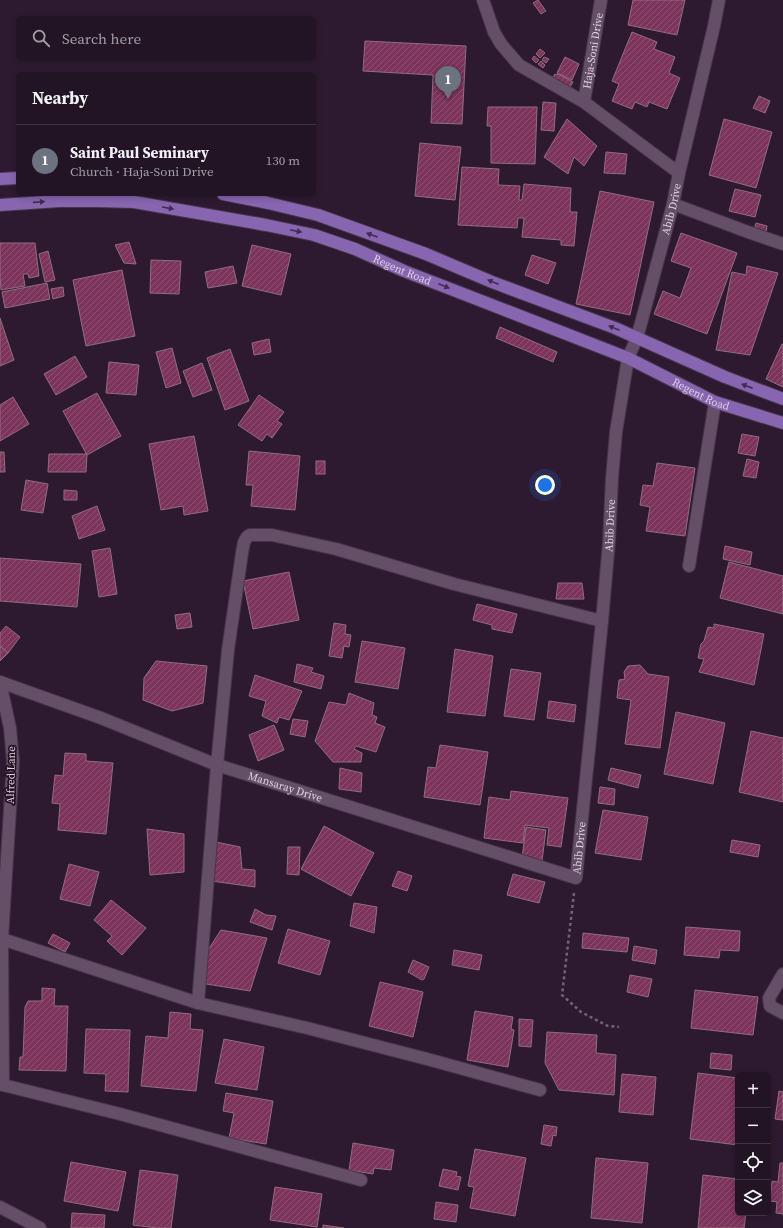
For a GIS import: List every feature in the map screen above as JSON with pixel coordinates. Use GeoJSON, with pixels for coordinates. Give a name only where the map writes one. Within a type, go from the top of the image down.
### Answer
{"type":"FeatureCollection","features":[{"type":"Feature","properties":{"kind":"main road"},"geometry":{"type":"LineString","coordinates":[[0,179],[16,178]]}},
{"type":"Feature","properties":{"kind":"main road","name":"Regent Road"},"geometry":{"type":"LineString","coordinates":[[233,196],[318,215],[426,254],[492,282],[637,338],[725,377],[783,399]]}},
{"type":"Feature","properties":{"kind":"main road","name":"Regent Road"},"geometry":{"type":"LineString","coordinates":[[0,205],[98,200],[134,202],[314,235],[628,358],[715,402],[783,423]]}},
{"type":"Feature","properties":{"kind":"street"},"geometry":{"type":"LineString","coordinates":[[483,0],[494,32],[500,44],[519,65],[584,102],[678,173]]}},
{"type":"Feature","properties":{"kind":"street","name":"Haja-Soni Drive"},"geometry":{"type":"LineString","coordinates":[[584,102],[601,0]]}},
{"type":"Feature","properties":{"kind":"street","name":"Abib Drive"},"geometry":{"type":"LineString","coordinates":[[576,878],[602,621],[616,432],[628,358],[637,338],[673,204],[678,173],[719,0]]}},
{"type":"Feature","properties":{"kind":"street"},"geometry":{"type":"LineString","coordinates":[[673,204],[783,244]]}},
{"type":"Feature","properties":{"kind":"street"},"geometry":{"type":"LineString","coordinates":[[689,566],[715,402]]}},
{"type":"Feature","properties":{"kind":"street"},"geometry":{"type":"LineString","coordinates":[[198,1003],[217,765],[228,650],[242,553],[244,542],[247,537],[250,535],[272,535],[336,549],[454,584],[602,621]]}},
{"type":"Feature","properties":{"kind":"street","name":"Mansaray Drive"},"geometry":{"type":"LineString","coordinates":[[0,682],[101,718],[217,765],[576,878]]}},
{"type":"Feature","properties":{"kind":"street","name":"Alfred Lane"},"geometry":{"type":"LineString","coordinates":[[0,682],[10,728],[13,761],[2,939],[2,1087]]}},
{"type":"Feature","properties":{"kind":"street"},"geometry":{"type":"LineString","coordinates":[[2,939],[198,1003],[308,1028],[540,1090]]}},
{"type":"Feature","properties":{"kind":"street"},"geometry":{"type":"LineString","coordinates":[[783,974],[770,998],[770,1006],[783,1013]]}},
{"type":"Feature","properties":{"kind":"street"},"geometry":{"type":"LineString","coordinates":[[2,1087],[120,1114],[361,1180]]}},
{"type":"Feature","properties":{"kind":"street"},"geometry":{"type":"LineString","coordinates":[[0,1207],[40,1228]]}},
{"type":"Feature","properties":{"kind":"path","name":"Abib Drive"},"geometry":{"type":"LineString","coordinates":[[576,878],[562,995],[581,1012],[608,1026],[619,1027]]}},
{"type":"Feature","properties":{"kind":"building"},"geometry":{"type":"Polygon","coordinates":[[[538,0],[546,11],[541,14],[533,3],[538,0]]]}},
{"type":"Feature","properties":{"kind":"building"},"geometry":{"type":"Polygon","coordinates":[[[633,0],[685,0],[677,35],[628,25],[633,0]]]}},
{"type":"Feature","properties":{"kind":"building"},"geometry":{"type":"Polygon","coordinates":[[[632,32],[657,42],[654,49],[675,57],[669,73],[680,78],[667,109],[649,102],[647,107],[635,102],[632,109],[612,101],[619,84],[612,81],[632,32]]]}},
{"type":"Feature","properties":{"kind":"building"},"geometry":{"type":"Polygon","coordinates":[[[365,41],[466,46],[462,124],[431,123],[433,75],[363,71],[365,41]]]}},
{"type":"Feature","properties":{"kind":"building"},"geometry":{"type":"Polygon","coordinates":[[[540,49],[545,53],[540,58],[536,54],[540,49]]]}},
{"type":"Feature","properties":{"kind":"building"},"geometry":{"type":"Polygon","coordinates":[[[534,56],[539,60],[536,63],[532,59],[534,56]]]}},
{"type":"Feature","properties":{"kind":"building"},"geometry":{"type":"Polygon","coordinates":[[[544,57],[549,59],[546,63],[542,60],[544,57]]]}},
{"type":"Feature","properties":{"kind":"building"},"geometry":{"type":"Polygon","coordinates":[[[565,57],[579,64],[572,80],[557,73],[565,57]]]}},
{"type":"Feature","properties":{"kind":"building"},"geometry":{"type":"Polygon","coordinates":[[[541,61],[545,65],[543,68],[538,64],[541,61]]]}},
{"type":"Feature","properties":{"kind":"building"},"geometry":{"type":"Polygon","coordinates":[[[555,74],[558,74],[573,82],[569,89],[553,81],[555,74]]]}},
{"type":"Feature","properties":{"kind":"building"},"geometry":{"type":"Polygon","coordinates":[[[759,96],[770,101],[765,113],[753,108],[759,96]]]}},
{"type":"Feature","properties":{"kind":"building"},"geometry":{"type":"Polygon","coordinates":[[[543,102],[556,103],[554,131],[541,130],[543,102]]]}},
{"type":"Feature","properties":{"kind":"building"},"geometry":{"type":"Polygon","coordinates":[[[488,107],[537,107],[535,164],[491,163],[491,126],[487,126],[488,107]]]}},
{"type":"Feature","properties":{"kind":"building"},"geometry":{"type":"Polygon","coordinates":[[[567,119],[597,146],[584,166],[574,157],[568,174],[544,157],[567,119]]]}},
{"type":"Feature","properties":{"kind":"building"},"geometry":{"type":"Polygon","coordinates":[[[724,119],[772,132],[756,188],[709,175],[724,119]]]}},
{"type":"Feature","properties":{"kind":"building"},"geometry":{"type":"Polygon","coordinates":[[[420,143],[461,147],[455,200],[415,196],[420,143]]]}},
{"type":"Feature","properties":{"kind":"building"},"geometry":{"type":"Polygon","coordinates":[[[606,152],[627,154],[625,174],[604,173],[606,152]]]}},
{"type":"Feature","properties":{"kind":"building"},"geometry":{"type":"Polygon","coordinates":[[[462,167],[499,169],[498,185],[520,186],[519,200],[522,200],[524,184],[571,188],[570,212],[577,212],[574,246],[561,245],[561,240],[522,237],[524,218],[518,218],[517,228],[458,225],[462,167]]]}},
{"type":"Feature","properties":{"kind":"building"},"geometry":{"type":"Polygon","coordinates":[[[735,189],[761,195],[755,217],[729,211],[735,189]]]}},
{"type":"Feature","properties":{"kind":"building"},"geometry":{"type":"Polygon","coordinates":[[[600,191],[654,202],[630,315],[576,304],[600,191]]]}},
{"type":"Feature","properties":{"kind":"building"},"geometry":{"type":"Polygon","coordinates":[[[756,223],[767,226],[766,233],[754,230],[756,223]]]}},
{"type":"Feature","properties":{"kind":"building"},"geometry":{"type":"Polygon","coordinates":[[[681,233],[737,253],[707,334],[654,314],[663,291],[680,298],[691,268],[671,261],[681,233]]]}},
{"type":"Feature","properties":{"kind":"building"},"geometry":{"type":"Polygon","coordinates":[[[129,242],[136,264],[124,263],[115,245],[129,242]]]}},
{"type":"Feature","properties":{"kind":"building"},"geometry":{"type":"Polygon","coordinates":[[[0,243],[35,243],[39,276],[29,278],[28,274],[23,274],[25,286],[1,290],[0,243]]]}},
{"type":"Feature","properties":{"kind":"building"},"geometry":{"type":"Polygon","coordinates":[[[252,245],[291,254],[281,295],[242,286],[252,245]]]}},
{"type":"Feature","properties":{"kind":"building"},"geometry":{"type":"Polygon","coordinates":[[[48,251],[55,280],[45,282],[39,254],[48,251]]]}},
{"type":"Feature","properties":{"kind":"building"},"geometry":{"type":"Polygon","coordinates":[[[532,255],[556,263],[548,284],[525,275],[532,255]]]}},
{"type":"Feature","properties":{"kind":"building"},"geometry":{"type":"Polygon","coordinates":[[[151,260],[181,261],[179,294],[150,293],[151,260]]]}},
{"type":"Feature","properties":{"kind":"building"},"geometry":{"type":"Polygon","coordinates":[[[233,266],[237,283],[208,288],[205,272],[233,266]]]}},
{"type":"Feature","properties":{"kind":"building"},"geometry":{"type":"Polygon","coordinates":[[[747,266],[778,273],[750,355],[716,350],[732,272],[746,275],[747,266]]]}},
{"type":"Feature","properties":{"kind":"building"},"geometry":{"type":"Polygon","coordinates":[[[122,270],[135,336],[86,346],[73,280],[122,270]]]}},
{"type":"Feature","properties":{"kind":"building"},"geometry":{"type":"Polygon","coordinates":[[[47,283],[50,299],[5,308],[2,292],[47,283]]]}},
{"type":"Feature","properties":{"kind":"building"},"geometry":{"type":"Polygon","coordinates":[[[63,287],[64,296],[53,299],[51,289],[63,287]]]}},
{"type":"Feature","properties":{"kind":"building"},"geometry":{"type":"Polygon","coordinates":[[[0,318],[14,360],[0,366],[0,318]]]}},
{"type":"Feature","properties":{"kind":"building"},"geometry":{"type":"Polygon","coordinates":[[[500,327],[557,352],[553,362],[496,338],[500,327]]]}},
{"type":"Feature","properties":{"kind":"building"},"geometry":{"type":"Polygon","coordinates":[[[269,339],[271,352],[254,355],[252,343],[269,339]]]}},
{"type":"Feature","properties":{"kind":"building"},"geometry":{"type":"Polygon","coordinates":[[[783,344],[783,387],[766,379],[783,344]]]}},
{"type":"Feature","properties":{"kind":"building"},"geometry":{"type":"Polygon","coordinates":[[[172,348],[181,383],[166,388],[156,352],[172,348]]]}},
{"type":"Feature","properties":{"kind":"building"},"geometry":{"type":"Polygon","coordinates":[[[230,349],[249,401],[225,410],[207,358],[230,349]]]}},
{"type":"Feature","properties":{"kind":"building"},"geometry":{"type":"Polygon","coordinates":[[[75,356],[87,377],[56,395],[44,374],[75,356]]]}},
{"type":"Feature","properties":{"kind":"building"},"geometry":{"type":"Polygon","coordinates":[[[109,362],[139,365],[136,395],[106,393],[109,362]]]}},
{"type":"Feature","properties":{"kind":"building"},"geometry":{"type":"Polygon","coordinates":[[[202,363],[212,390],[193,397],[183,371],[202,363]]]}},
{"type":"Feature","properties":{"kind":"building"},"geometry":{"type":"Polygon","coordinates":[[[97,393],[121,436],[87,455],[63,411],[97,393]]]}},
{"type":"Feature","properties":{"kind":"building"},"geometry":{"type":"Polygon","coordinates":[[[259,395],[284,412],[277,421],[282,424],[272,438],[267,434],[262,441],[238,425],[259,395]]]}},
{"type":"Feature","properties":{"kind":"building"},"geometry":{"type":"Polygon","coordinates":[[[13,397],[29,424],[0,441],[0,405],[13,397]]]}},
{"type":"Feature","properties":{"kind":"building"},"geometry":{"type":"Polygon","coordinates":[[[742,434],[759,437],[755,456],[738,453],[742,434]]]}},
{"type":"Feature","properties":{"kind":"building"},"geometry":{"type":"Polygon","coordinates":[[[194,436],[208,511],[184,515],[183,506],[161,510],[149,444],[194,436]]]}},
{"type":"Feature","properties":{"kind":"building"},"geometry":{"type":"Polygon","coordinates":[[[249,451],[300,456],[295,510],[251,506],[253,485],[246,485],[249,451]]]}},
{"type":"Feature","properties":{"kind":"building"},"geometry":{"type":"Polygon","coordinates":[[[0,452],[4,452],[5,472],[0,472],[0,452]]]}},
{"type":"Feature","properties":{"kind":"building"},"geometry":{"type":"Polygon","coordinates":[[[49,454],[87,454],[86,472],[48,472],[49,454]]]}},
{"type":"Feature","properties":{"kind":"building"},"geometry":{"type":"Polygon","coordinates":[[[747,459],[759,462],[756,478],[743,476],[747,459]]]}},
{"type":"Feature","properties":{"kind":"building"},"geometry":{"type":"Polygon","coordinates":[[[316,461],[325,461],[325,474],[316,474],[316,461]]]}},
{"type":"Feature","properties":{"kind":"building"},"geometry":{"type":"Polygon","coordinates":[[[657,463],[695,468],[685,536],[646,531],[650,507],[640,505],[643,485],[653,486],[657,463]]]}},
{"type":"Feature","properties":{"kind":"building"},"geometry":{"type":"Polygon","coordinates":[[[26,480],[48,484],[43,513],[21,510],[26,480]]]}},
{"type":"Feature","properties":{"kind":"building"},"geometry":{"type":"Polygon","coordinates":[[[64,490],[77,491],[77,500],[64,500],[64,490]]]}},
{"type":"Feature","properties":{"kind":"building"},"geometry":{"type":"Polygon","coordinates":[[[97,506],[105,530],[79,539],[72,516],[97,506]]]}},
{"type":"Feature","properties":{"kind":"building"},"geometry":{"type":"Polygon","coordinates":[[[725,546],[752,552],[750,565],[723,559],[725,546]]]}},
{"type":"Feature","properties":{"kind":"building"},"geometry":{"type":"Polygon","coordinates":[[[110,548],[117,594],[99,597],[92,551],[110,548]]]}},
{"type":"Feature","properties":{"kind":"building"},"geometry":{"type":"Polygon","coordinates":[[[0,558],[81,564],[77,607],[0,601],[0,558]]]}},
{"type":"Feature","properties":{"kind":"building"},"geometry":{"type":"Polygon","coordinates":[[[729,562],[783,576],[783,614],[720,598],[729,562]]]}},
{"type":"Feature","properties":{"kind":"building"},"geometry":{"type":"Polygon","coordinates":[[[289,572],[299,620],[253,629],[243,581],[289,572]]]}},
{"type":"Feature","properties":{"kind":"building"},"geometry":{"type":"Polygon","coordinates":[[[558,583],[582,583],[584,599],[556,599],[558,583]]]}},
{"type":"Feature","properties":{"kind":"building"},"geometry":{"type":"Polygon","coordinates":[[[477,604],[517,614],[512,633],[492,629],[492,625],[473,620],[477,604]]]}},
{"type":"Feature","properties":{"kind":"building"},"geometry":{"type":"Polygon","coordinates":[[[190,613],[192,627],[177,629],[175,615],[190,613]]]}},
{"type":"Feature","properties":{"kind":"building"},"geometry":{"type":"Polygon","coordinates":[[[334,623],[346,625],[345,634],[351,635],[349,647],[344,646],[342,658],[329,656],[334,623]]]}},
{"type":"Feature","properties":{"kind":"building"},"geometry":{"type":"Polygon","coordinates":[[[714,624],[764,634],[754,685],[699,672],[704,659],[698,658],[701,644],[704,641],[708,627],[714,628],[714,624]]]}},
{"type":"Feature","properties":{"kind":"building"},"geometry":{"type":"Polygon","coordinates":[[[6,626],[20,637],[8,653],[0,646],[0,633],[6,626]]]}},
{"type":"Feature","properties":{"kind":"building"},"geometry":{"type":"Polygon","coordinates":[[[362,641],[405,648],[398,689],[355,682],[362,641]]]}},
{"type":"Feature","properties":{"kind":"building"},"geometry":{"type":"Polygon","coordinates":[[[0,646],[8,653],[0,661],[0,646]]]}},
{"type":"Feature","properties":{"kind":"building"},"geometry":{"type":"Polygon","coordinates":[[[455,649],[493,656],[485,716],[447,712],[455,649]]]}},
{"type":"Feature","properties":{"kind":"building"},"geometry":{"type":"Polygon","coordinates":[[[156,661],[207,666],[203,703],[172,711],[143,700],[144,678],[156,661]]]}},
{"type":"Feature","properties":{"kind":"building"},"geometry":{"type":"Polygon","coordinates":[[[297,664],[313,668],[311,672],[324,676],[321,689],[294,682],[297,664]]]}},
{"type":"Feature","properties":{"kind":"building"},"geometry":{"type":"Polygon","coordinates":[[[640,665],[648,674],[669,677],[660,748],[625,744],[631,700],[617,698],[619,680],[625,679],[624,672],[628,666],[640,665]]]}},
{"type":"Feature","properties":{"kind":"building"},"geometry":{"type":"Polygon","coordinates":[[[511,669],[541,673],[534,720],[504,716],[511,669]]]}},
{"type":"Feature","properties":{"kind":"building"},"geometry":{"type":"Polygon","coordinates":[[[255,675],[302,691],[289,720],[279,717],[277,723],[262,716],[266,701],[249,696],[255,675]]]}},
{"type":"Feature","properties":{"kind":"building"},"geometry":{"type":"Polygon","coordinates":[[[349,693],[374,703],[372,715],[377,717],[375,723],[385,727],[376,752],[356,746],[354,749],[362,753],[361,762],[333,762],[315,741],[329,702],[346,705],[349,693]]]}},
{"type":"Feature","properties":{"kind":"building"},"geometry":{"type":"Polygon","coordinates":[[[549,701],[576,705],[574,722],[547,718],[549,701]]]}},
{"type":"Feature","properties":{"kind":"building"},"geometry":{"type":"Polygon","coordinates":[[[676,712],[725,723],[713,784],[664,774],[676,712]]]}},
{"type":"Feature","properties":{"kind":"building"},"geometry":{"type":"Polygon","coordinates":[[[293,719],[308,721],[305,737],[290,734],[293,719]]]}},
{"type":"Feature","properties":{"kind":"building"},"geometry":{"type":"Polygon","coordinates":[[[274,725],[284,750],[258,761],[249,735],[274,725]]]}},
{"type":"Feature","properties":{"kind":"building"},"geometry":{"type":"Polygon","coordinates":[[[751,731],[783,738],[783,802],[739,792],[751,731]]]}},
{"type":"Feature","properties":{"kind":"building"},"geometry":{"type":"Polygon","coordinates":[[[440,745],[488,752],[480,805],[424,797],[428,767],[436,768],[440,745]]]}},
{"type":"Feature","properties":{"kind":"building"},"geometry":{"type":"Polygon","coordinates":[[[65,753],[86,754],[86,761],[113,763],[106,834],[58,830],[60,804],[52,803],[55,775],[63,776],[65,753]]]}},
{"type":"Feature","properties":{"kind":"building"},"geometry":{"type":"Polygon","coordinates":[[[340,768],[362,773],[361,792],[339,789],[340,768]]]}},
{"type":"Feature","properties":{"kind":"building"},"geometry":{"type":"Polygon","coordinates":[[[611,768],[641,775],[638,788],[608,780],[611,768]]]}},
{"type":"Feature","properties":{"kind":"building"},"geometry":{"type":"Polygon","coordinates":[[[600,787],[615,789],[614,805],[598,803],[600,787]]]}},
{"type":"Feature","properties":{"kind":"building"},"geometry":{"type":"Polygon","coordinates":[[[511,791],[568,798],[561,847],[547,845],[549,828],[525,825],[523,843],[484,838],[489,797],[510,800],[511,791]]]}},
{"type":"Feature","properties":{"kind":"building"},"geometry":{"type":"Polygon","coordinates":[[[603,810],[648,817],[641,860],[595,853],[603,810]]]}},
{"type":"Feature","properties":{"kind":"building"},"geometry":{"type":"Polygon","coordinates":[[[324,826],[374,853],[351,896],[301,869],[324,826]]]}},
{"type":"Feature","properties":{"kind":"building"},"geometry":{"type":"Polygon","coordinates":[[[526,827],[546,830],[542,861],[522,858],[526,827]]]}},
{"type":"Feature","properties":{"kind":"building"},"geometry":{"type":"Polygon","coordinates":[[[147,829],[184,834],[184,872],[150,875],[147,829]]]}},
{"type":"Feature","properties":{"kind":"building"},"geometry":{"type":"Polygon","coordinates":[[[732,840],[760,845],[758,857],[730,852],[732,840]]]}},
{"type":"Feature","properties":{"kind":"building"},"geometry":{"type":"Polygon","coordinates":[[[216,842],[240,847],[242,869],[255,870],[255,887],[211,881],[216,842]]]}},
{"type":"Feature","properties":{"kind":"building"},"geometry":{"type":"Polygon","coordinates":[[[288,847],[300,847],[299,875],[287,874],[288,847]]]}},
{"type":"Feature","properties":{"kind":"building"},"geometry":{"type":"Polygon","coordinates":[[[69,864],[99,872],[90,906],[60,899],[69,864]]]}},
{"type":"Feature","properties":{"kind":"building"},"geometry":{"type":"Polygon","coordinates":[[[398,871],[412,876],[407,891],[392,886],[398,871]]]}},
{"type":"Feature","properties":{"kind":"building"},"geometry":{"type":"Polygon","coordinates":[[[513,874],[545,882],[539,903],[507,895],[513,874]]]}},
{"type":"Feature","properties":{"kind":"building"},"geometry":{"type":"Polygon","coordinates":[[[111,900],[146,928],[122,955],[107,941],[112,936],[94,920],[111,900]]]}},
{"type":"Feature","properties":{"kind":"building"},"geometry":{"type":"Polygon","coordinates":[[[354,903],[377,907],[374,933],[350,926],[354,903]]]}},
{"type":"Feature","properties":{"kind":"building"},"geometry":{"type":"Polygon","coordinates":[[[255,909],[266,915],[276,916],[272,930],[250,922],[255,909]]]}},
{"type":"Feature","properties":{"kind":"building"},"geometry":{"type":"Polygon","coordinates":[[[686,927],[740,931],[739,951],[720,950],[719,958],[684,955],[686,927]]]}},
{"type":"Feature","properties":{"kind":"building"},"geometry":{"type":"Polygon","coordinates":[[[288,929],[330,941],[320,975],[278,963],[288,929]]]}},
{"type":"Feature","properties":{"kind":"building"},"geometry":{"type":"Polygon","coordinates":[[[221,930],[267,938],[250,991],[206,984],[206,953],[221,930]]]}},
{"type":"Feature","properties":{"kind":"building"},"geometry":{"type":"Polygon","coordinates":[[[583,933],[629,938],[627,952],[582,948],[583,933]]]}},
{"type":"Feature","properties":{"kind":"building"},"geometry":{"type":"Polygon","coordinates":[[[53,934],[70,943],[65,952],[48,943],[53,934]]]}},
{"type":"Feature","properties":{"kind":"building"},"geometry":{"type":"Polygon","coordinates":[[[634,946],[657,950],[655,964],[632,960],[634,946]]]}},
{"type":"Feature","properties":{"kind":"building"},"geometry":{"type":"Polygon","coordinates":[[[454,950],[482,955],[479,970],[452,965],[454,950]]]}},
{"type":"Feature","properties":{"kind":"building"},"geometry":{"type":"Polygon","coordinates":[[[413,960],[429,967],[424,979],[422,980],[408,972],[413,960]]]}},
{"type":"Feature","properties":{"kind":"building"},"geometry":{"type":"Polygon","coordinates":[[[630,975],[652,979],[648,997],[627,992],[630,975]]]}},
{"type":"Feature","properties":{"kind":"building"},"geometry":{"type":"Polygon","coordinates":[[[380,982],[423,992],[413,1037],[369,1026],[380,982]]]}},
{"type":"Feature","properties":{"kind":"building"},"geometry":{"type":"Polygon","coordinates":[[[42,988],[55,989],[54,1006],[68,1006],[66,1071],[19,1070],[20,1057],[23,1057],[25,1007],[28,1001],[42,1001],[42,988]]]}},
{"type":"Feature","properties":{"kind":"building"},"geometry":{"type":"Polygon","coordinates":[[[695,990],[758,997],[753,1035],[691,1028],[695,990]]]}},
{"type":"Feature","properties":{"kind":"building"},"geometry":{"type":"Polygon","coordinates":[[[475,1011],[513,1017],[511,1029],[514,1030],[508,1067],[467,1060],[475,1011]]]}},
{"type":"Feature","properties":{"kind":"building"},"geometry":{"type":"Polygon","coordinates":[[[170,1012],[191,1014],[190,1029],[203,1030],[196,1091],[141,1086],[146,1036],[168,1038],[170,1012]]]}},
{"type":"Feature","properties":{"kind":"building"},"geometry":{"type":"Polygon","coordinates":[[[519,1019],[533,1020],[531,1047],[519,1046],[519,1019]]]}},
{"type":"Feature","properties":{"kind":"building"},"geometry":{"type":"Polygon","coordinates":[[[86,1029],[130,1030],[128,1092],[105,1091],[106,1074],[84,1073],[86,1029]]]}},
{"type":"Feature","properties":{"kind":"building"},"geometry":{"type":"Polygon","coordinates":[[[547,1032],[597,1035],[596,1053],[616,1055],[614,1095],[559,1090],[545,1063],[547,1032]]]}},
{"type":"Feature","properties":{"kind":"building"},"geometry":{"type":"Polygon","coordinates":[[[224,1039],[264,1047],[257,1090],[215,1083],[224,1039]]]}},
{"type":"Feature","properties":{"kind":"building"},"geometry":{"type":"Polygon","coordinates":[[[711,1053],[732,1055],[731,1070],[710,1068],[711,1053]]]}},
{"type":"Feature","properties":{"kind":"building"},"geometry":{"type":"Polygon","coordinates":[[[698,1073],[735,1078],[735,1145],[690,1139],[698,1073]]]}},
{"type":"Feature","properties":{"kind":"building"},"geometry":{"type":"Polygon","coordinates":[[[622,1074],[656,1077],[653,1115],[619,1112],[622,1074]]]}},
{"type":"Feature","properties":{"kind":"building"},"geometry":{"type":"Polygon","coordinates":[[[779,1091],[783,1092],[783,1120],[775,1119],[779,1091]]]}},
{"type":"Feature","properties":{"kind":"building"},"geometry":{"type":"Polygon","coordinates":[[[226,1093],[273,1101],[266,1144],[229,1138],[234,1113],[223,1111],[226,1093]]]}},
{"type":"Feature","properties":{"kind":"building"},"geometry":{"type":"Polygon","coordinates":[[[544,1125],[557,1127],[556,1136],[553,1135],[551,1146],[541,1144],[544,1125]]]}},
{"type":"Feature","properties":{"kind":"building"},"geometry":{"type":"Polygon","coordinates":[[[353,1143],[394,1150],[391,1170],[374,1168],[373,1174],[349,1170],[353,1143]]]}},
{"type":"Feature","properties":{"kind":"building"},"geometry":{"type":"Polygon","coordinates":[[[475,1149],[526,1158],[515,1216],[470,1208],[474,1187],[468,1186],[475,1149]]]}},
{"type":"Feature","properties":{"kind":"building"},"geometry":{"type":"Polygon","coordinates":[[[596,1158],[648,1163],[642,1223],[591,1218],[596,1158]]]}},
{"type":"Feature","properties":{"kind":"building"},"geometry":{"type":"Polygon","coordinates":[[[71,1162],[126,1172],[118,1211],[64,1201],[71,1162]]]}},
{"type":"Feature","properties":{"kind":"building"},"geometry":{"type":"Polygon","coordinates":[[[780,1163],[783,1163],[783,1214],[776,1213],[777,1202],[771,1201],[772,1181],[778,1182],[780,1163]]]}},
{"type":"Feature","properties":{"kind":"building"},"geometry":{"type":"Polygon","coordinates":[[[443,1169],[457,1172],[456,1176],[461,1177],[458,1190],[439,1186],[443,1169]]]}},
{"type":"Feature","properties":{"kind":"building"},"geometry":{"type":"Polygon","coordinates":[[[140,1170],[178,1175],[171,1228],[133,1225],[140,1170]]]}},
{"type":"Feature","properties":{"kind":"building"},"geometry":{"type":"Polygon","coordinates":[[[703,1175],[735,1179],[735,1216],[746,1216],[744,1228],[698,1228],[703,1175]]]}},
{"type":"Feature","properties":{"kind":"building"},"geometry":{"type":"Polygon","coordinates":[[[275,1187],[322,1194],[317,1227],[270,1220],[275,1187]]]}},
{"type":"Feature","properties":{"kind":"building"},"geometry":{"type":"Polygon","coordinates":[[[436,1202],[458,1205],[456,1222],[434,1219],[436,1202]]]}},
{"type":"Feature","properties":{"kind":"building"},"geometry":{"type":"Polygon","coordinates":[[[72,1213],[105,1215],[104,1228],[71,1228],[72,1213]]]}},
{"type":"Feature","properties":{"kind":"building"},"geometry":{"type":"Polygon","coordinates":[[[323,1225],[344,1228],[323,1228],[323,1225]]]}},
{"type":"Feature","properties":{"kind":"place","name":"Saint Paul Seminary"},"geometry":{"type":"Point","coordinates":[448,99]}}]}
